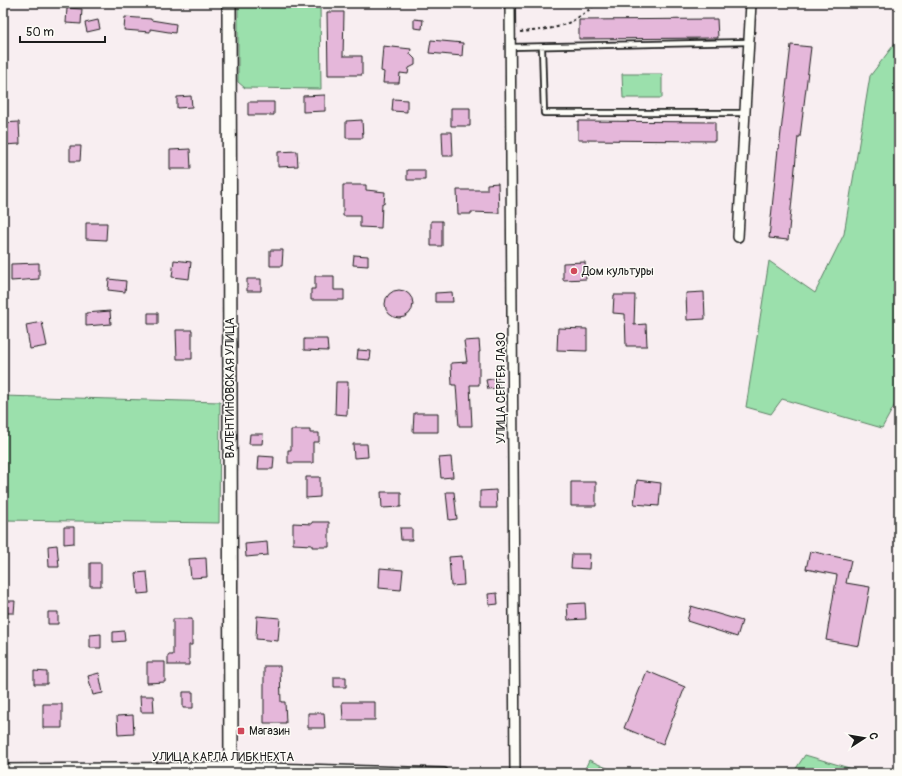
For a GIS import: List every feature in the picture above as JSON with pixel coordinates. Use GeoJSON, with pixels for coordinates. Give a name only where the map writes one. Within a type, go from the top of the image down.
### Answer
{"type":"FeatureCollection","features":[{"type":"Feature","properties":{"kind":"main road","name":"ВАЛЕНТИНОВСКАЯ УЛИЦА"},"geometry":{"type":"LineString","coordinates":[[229,3],[231,770]]}},
{"type":"Feature","properties":{"kind":"street","name":"УЛИЦА СЕРГЕЯ ЛАЗО"},"geometry":{"type":"LineString","coordinates":[[510,3],[515,773]]}},
{"type":"Feature","properties":{"kind":"street"},"geometry":{"type":"LineString","coordinates":[[738,237],[751,3]]}},
{"type":"Feature","properties":{"kind":"street","name":"УЛИЦА КАРЛА ЛИБКНЕХТА"},"geometry":{"type":"LineString","coordinates":[[3,769],[444,773]]}},
{"type":"Feature","properties":{"kind":"lane"},"geometry":{"type":"LineString","coordinates":[[510,47],[749,42]]}},
{"type":"Feature","properties":{"kind":"lane"},"geometry":{"type":"LineString","coordinates":[[542,47],[544,113],[745,113]]}},
{"type":"Feature","properties":{"kind":"path"},"geometry":{"type":"LineString","coordinates":[[510,33],[549,30],[559,27],[578,18],[597,3]]}},
{"type":"Feature","properties":{"kind":"green space"},"geometry":{"type":"Polygon","coordinates":[[[238,3],[320,3],[321,89],[245,88],[238,82],[238,3]]]}},
{"type":"Feature","properties":{"kind":"green space"},"geometry":{"type":"Polygon","coordinates":[[[899,38],[899,397],[882,428],[782,399],[771,414],[746,407],[769,261],[815,293],[844,234],[870,76],[899,38]]]}},
{"type":"Feature","properties":{"kind":"green space"},"geometry":{"type":"Polygon","coordinates":[[[622,74],[662,74],[662,98],[623,98],[622,74]]]}},
{"type":"Feature","properties":{"kind":"green space"},"geometry":{"type":"Polygon","coordinates":[[[3,396],[220,402],[219,523],[3,520],[3,396]]]}},
{"type":"Feature","properties":{"kind":"green space"},"geometry":{"type":"Polygon","coordinates":[[[805,755],[866,773],[793,773],[805,755]]]}},
{"type":"Feature","properties":{"kind":"green space"},"geometry":{"type":"Polygon","coordinates":[[[589,760],[618,773],[583,773],[589,760]]]}},
{"type":"Feature","properties":{"kind":"building"},"geometry":{"type":"Polygon","coordinates":[[[67,8],[82,9],[81,24],[66,23],[67,8]]]}},
{"type":"Feature","properties":{"kind":"building"},"geometry":{"type":"Polygon","coordinates":[[[327,12],[344,12],[343,56],[362,56],[362,75],[328,75],[327,12]]]}},
{"type":"Feature","properties":{"kind":"building"},"geometry":{"type":"Polygon","coordinates":[[[125,17],[151,19],[176,24],[175,33],[150,29],[150,32],[124,30],[125,17]]]}},
{"type":"Feature","properties":{"kind":"building"},"geometry":{"type":"Polygon","coordinates":[[[414,19],[423,20],[422,29],[414,28],[414,19]]]}},
{"type":"Feature","properties":{"kind":"building"},"geometry":{"type":"Polygon","coordinates":[[[717,19],[718,38],[579,39],[579,20],[717,19]]]}},
{"type":"Feature","properties":{"kind":"building"},"geometry":{"type":"Polygon","coordinates":[[[98,20],[100,29],[87,32],[85,23],[98,20]]]}},
{"type":"Feature","properties":{"kind":"building"},"geometry":{"type":"Polygon","coordinates":[[[431,40],[463,43],[462,56],[429,53],[431,40]]]}},
{"type":"Feature","properties":{"kind":"building"},"geometry":{"type":"Polygon","coordinates":[[[791,45],[811,47],[800,137],[798,137],[788,240],[769,238],[791,45]]]}},
{"type":"Feature","properties":{"kind":"building"},"geometry":{"type":"Polygon","coordinates":[[[383,46],[411,49],[410,54],[415,59],[415,65],[409,68],[408,74],[400,73],[399,83],[383,83],[384,72],[381,71],[383,46]]]}},
{"type":"Feature","properties":{"kind":"building"},"geometry":{"type":"Polygon","coordinates":[[[325,95],[325,111],[303,112],[303,96],[325,95]]]}},
{"type":"Feature","properties":{"kind":"building"},"geometry":{"type":"Polygon","coordinates":[[[191,96],[192,107],[177,108],[177,97],[191,96]]]}},
{"type":"Feature","properties":{"kind":"building"},"geometry":{"type":"Polygon","coordinates":[[[393,99],[407,100],[407,112],[392,111],[393,99]]]}},
{"type":"Feature","properties":{"kind":"building"},"geometry":{"type":"Polygon","coordinates":[[[248,102],[274,102],[274,115],[248,115],[248,102]]]}},
{"type":"Feature","properties":{"kind":"building"},"geometry":{"type":"Polygon","coordinates":[[[451,108],[470,108],[470,126],[451,126],[451,108]]]}},
{"type":"Feature","properties":{"kind":"building"},"geometry":{"type":"Polygon","coordinates":[[[362,120],[363,138],[346,138],[346,121],[362,120]]]}},
{"type":"Feature","properties":{"kind":"building"},"geometry":{"type":"Polygon","coordinates":[[[578,121],[715,122],[715,141],[578,140],[578,121]]]}},
{"type":"Feature","properties":{"kind":"building"},"geometry":{"type":"Polygon","coordinates":[[[19,122],[20,144],[3,145],[3,123],[19,122]]]}},
{"type":"Feature","properties":{"kind":"building"},"geometry":{"type":"Polygon","coordinates":[[[442,132],[452,132],[453,156],[443,156],[442,132]]]}},
{"type":"Feature","properties":{"kind":"building"},"geometry":{"type":"Polygon","coordinates":[[[70,146],[81,146],[80,161],[70,161],[70,146]]]}},
{"type":"Feature","properties":{"kind":"building"},"geometry":{"type":"Polygon","coordinates":[[[190,149],[191,169],[170,169],[170,150],[190,149]]]}},
{"type":"Feature","properties":{"kind":"building"},"geometry":{"type":"Polygon","coordinates":[[[297,151],[298,166],[278,167],[278,152],[297,151]]]}},
{"type":"Feature","properties":{"kind":"building"},"geometry":{"type":"Polygon","coordinates":[[[407,170],[425,170],[425,180],[407,180],[407,170]]]}},
{"type":"Feature","properties":{"kind":"building"},"geometry":{"type":"Polygon","coordinates":[[[498,183],[499,213],[471,212],[471,214],[458,214],[457,190],[487,190],[487,184],[498,183]]]}},
{"type":"Feature","properties":{"kind":"building"},"geometry":{"type":"Polygon","coordinates":[[[343,185],[366,185],[366,190],[385,192],[384,204],[382,203],[381,228],[360,227],[360,216],[343,216],[343,185]]]}},
{"type":"Feature","properties":{"kind":"building"},"geometry":{"type":"Polygon","coordinates":[[[431,221],[442,221],[442,246],[431,246],[431,221]]]}},
{"type":"Feature","properties":{"kind":"building"},"geometry":{"type":"Polygon","coordinates":[[[86,223],[107,223],[106,240],[86,239],[86,223]]]}},
{"type":"Feature","properties":{"kind":"building"},"geometry":{"type":"Polygon","coordinates":[[[270,250],[283,250],[282,266],[270,266],[270,250]]]}},
{"type":"Feature","properties":{"kind":"building"},"geometry":{"type":"Polygon","coordinates":[[[354,255],[368,256],[368,266],[353,265],[354,255]]]}},
{"type":"Feature","properties":{"kind":"building"},"geometry":{"type":"Polygon","coordinates":[[[174,260],[191,262],[189,279],[172,277],[174,260]]]}},
{"type":"Feature","properties":{"kind":"building","name":"Дом культуры"},"geometry":{"type":"Polygon","coordinates":[[[585,262],[586,279],[563,280],[563,263],[585,262]]]}},
{"type":"Feature","properties":{"kind":"building"},"geometry":{"type":"Polygon","coordinates":[[[39,263],[39,279],[11,281],[11,264],[39,263]]]}},
{"type":"Feature","properties":{"kind":"building"},"geometry":{"type":"Polygon","coordinates":[[[315,276],[334,276],[334,290],[344,290],[344,300],[311,300],[311,289],[315,289],[315,276]]]}},
{"type":"Feature","properties":{"kind":"building"},"geometry":{"type":"Polygon","coordinates":[[[109,279],[126,281],[125,292],[108,290],[109,279]]]}},
{"type":"Feature","properties":{"kind":"building"},"geometry":{"type":"Polygon","coordinates":[[[247,279],[261,279],[261,291],[247,291],[247,279]]]}},
{"type":"Feature","properties":{"kind":"building"},"geometry":{"type":"Polygon","coordinates":[[[399,290],[405,291],[409,294],[412,298],[412,310],[409,314],[405,317],[399,318],[393,317],[389,314],[386,310],[385,304],[386,298],[389,294],[393,291],[399,290]]]}},
{"type":"Feature","properties":{"kind":"building"},"geometry":{"type":"Polygon","coordinates":[[[452,292],[453,302],[435,302],[435,293],[452,292]]]}},
{"type":"Feature","properties":{"kind":"building"},"geometry":{"type":"Polygon","coordinates":[[[704,292],[705,319],[687,320],[686,293],[704,292]]]}},
{"type":"Feature","properties":{"kind":"building"},"geometry":{"type":"Polygon","coordinates":[[[614,295],[635,295],[634,325],[646,324],[647,346],[626,346],[625,314],[613,313],[614,295]]]}},
{"type":"Feature","properties":{"kind":"building"},"geometry":{"type":"Polygon","coordinates":[[[110,311],[111,324],[86,326],[86,313],[110,311]]]}},
{"type":"Feature","properties":{"kind":"building"},"geometry":{"type":"Polygon","coordinates":[[[148,313],[158,313],[158,324],[148,324],[148,313]]]}},
{"type":"Feature","properties":{"kind":"building"},"geometry":{"type":"Polygon","coordinates":[[[42,322],[47,346],[30,349],[26,325],[42,322]]]}},
{"type":"Feature","properties":{"kind":"building"},"geometry":{"type":"Polygon","coordinates":[[[558,328],[587,329],[587,351],[557,350],[558,328]]]}},
{"type":"Feature","properties":{"kind":"building"},"geometry":{"type":"Polygon","coordinates":[[[176,330],[192,330],[192,359],[177,359],[176,330]]]}},
{"type":"Feature","properties":{"kind":"building"},"geometry":{"type":"Polygon","coordinates":[[[304,339],[327,339],[328,351],[304,350],[304,339]]]}},
{"type":"Feature","properties":{"kind":"building"},"geometry":{"type":"Polygon","coordinates":[[[479,340],[479,385],[470,385],[472,426],[459,426],[456,385],[452,385],[451,363],[467,362],[464,341],[479,340]]]}},
{"type":"Feature","properties":{"kind":"building"},"geometry":{"type":"Polygon","coordinates":[[[358,350],[371,351],[370,360],[357,359],[358,350]]]}},
{"type":"Feature","properties":{"kind":"building"},"geometry":{"type":"Polygon","coordinates":[[[498,378],[499,388],[488,389],[486,380],[498,378]]]}},
{"type":"Feature","properties":{"kind":"building"},"geometry":{"type":"Polygon","coordinates":[[[336,382],[348,382],[347,415],[335,414],[336,382]]]}},
{"type":"Feature","properties":{"kind":"building"},"geometry":{"type":"Polygon","coordinates":[[[414,413],[438,413],[438,432],[413,432],[414,413]]]}},
{"type":"Feature","properties":{"kind":"building"},"geometry":{"type":"Polygon","coordinates":[[[291,430],[310,430],[310,433],[319,433],[319,442],[313,442],[313,463],[288,463],[288,450],[291,450],[291,430]]]}},
{"type":"Feature","properties":{"kind":"building"},"geometry":{"type":"Polygon","coordinates":[[[250,434],[263,434],[262,444],[249,444],[250,434]]]}},
{"type":"Feature","properties":{"kind":"building"},"geometry":{"type":"Polygon","coordinates":[[[353,444],[367,444],[368,457],[354,458],[353,444]]]}},
{"type":"Feature","properties":{"kind":"building"},"geometry":{"type":"Polygon","coordinates":[[[259,456],[274,457],[273,469],[258,469],[259,456]]]}},
{"type":"Feature","properties":{"kind":"building"},"geometry":{"type":"Polygon","coordinates":[[[451,457],[453,477],[441,478],[439,458],[451,457]]]}},
{"type":"Feature","properties":{"kind":"building"},"geometry":{"type":"Polygon","coordinates":[[[306,477],[320,477],[320,497],[306,498],[306,477]]]}},
{"type":"Feature","properties":{"kind":"building"},"geometry":{"type":"Polygon","coordinates":[[[637,480],[661,483],[659,506],[634,504],[637,480]]]}},
{"type":"Feature","properties":{"kind":"building"},"geometry":{"type":"Polygon","coordinates":[[[571,482],[596,482],[596,506],[571,506],[571,482]]]}},
{"type":"Feature","properties":{"kind":"building"},"geometry":{"type":"Polygon","coordinates":[[[496,490],[497,508],[480,508],[480,491],[496,490]]]}},
{"type":"Feature","properties":{"kind":"building"},"geometry":{"type":"Polygon","coordinates":[[[381,492],[401,492],[401,507],[382,508],[381,492]]]}},
{"type":"Feature","properties":{"kind":"building"},"geometry":{"type":"Polygon","coordinates":[[[446,492],[454,492],[457,519],[449,520],[446,492]]]}},
{"type":"Feature","properties":{"kind":"building"},"geometry":{"type":"Polygon","coordinates":[[[312,522],[329,522],[329,547],[312,547],[312,545],[293,544],[293,523],[312,524],[312,522]]]}},
{"type":"Feature","properties":{"kind":"building"},"geometry":{"type":"Polygon","coordinates":[[[64,527],[74,527],[74,543],[64,544],[64,527]]]}},
{"type":"Feature","properties":{"kind":"building"},"geometry":{"type":"Polygon","coordinates":[[[400,528],[412,528],[412,540],[401,540],[400,528]]]}},
{"type":"Feature","properties":{"kind":"building"},"geometry":{"type":"Polygon","coordinates":[[[267,542],[268,555],[246,557],[245,544],[267,542]]]}},
{"type":"Feature","properties":{"kind":"building"},"geometry":{"type":"Polygon","coordinates":[[[57,545],[59,567],[49,567],[48,546],[57,545]]]}},
{"type":"Feature","properties":{"kind":"building"},"geometry":{"type":"Polygon","coordinates":[[[810,551],[851,560],[846,583],[870,587],[859,646],[826,640],[837,575],[806,569],[810,551]]]}},
{"type":"Feature","properties":{"kind":"building"},"geometry":{"type":"Polygon","coordinates":[[[572,554],[590,554],[589,569],[571,568],[572,554]]]}},
{"type":"Feature","properties":{"kind":"building"},"geometry":{"type":"Polygon","coordinates":[[[462,556],[464,585],[451,586],[449,557],[462,556]]]}},
{"type":"Feature","properties":{"kind":"building"},"geometry":{"type":"Polygon","coordinates":[[[206,558],[207,577],[191,578],[189,559],[206,558]]]}},
{"type":"Feature","properties":{"kind":"building"},"geometry":{"type":"Polygon","coordinates":[[[90,563],[101,563],[101,586],[90,586],[90,563]]]}},
{"type":"Feature","properties":{"kind":"building"},"geometry":{"type":"Polygon","coordinates":[[[380,568],[403,570],[401,590],[379,588],[380,568]]]}},
{"type":"Feature","properties":{"kind":"building"},"geometry":{"type":"Polygon","coordinates":[[[147,572],[149,593],[138,594],[136,573],[147,572]]]}},
{"type":"Feature","properties":{"kind":"building"},"geometry":{"type":"Polygon","coordinates":[[[497,593],[498,604],[489,605],[488,594],[497,593]]]}},
{"type":"Feature","properties":{"kind":"building"},"geometry":{"type":"Polygon","coordinates":[[[3,601],[15,601],[14,613],[3,613],[3,601]]]}},
{"type":"Feature","properties":{"kind":"building"},"geometry":{"type":"Polygon","coordinates":[[[585,603],[586,619],[568,620],[567,604],[585,603]]]}},
{"type":"Feature","properties":{"kind":"building"},"geometry":{"type":"Polygon","coordinates":[[[691,606],[742,621],[737,637],[687,621],[691,606]]]}},
{"type":"Feature","properties":{"kind":"building"},"geometry":{"type":"Polygon","coordinates":[[[48,612],[58,612],[58,624],[48,624],[48,612]]]}},
{"type":"Feature","properties":{"kind":"building"},"geometry":{"type":"Polygon","coordinates":[[[257,616],[280,618],[278,641],[256,639],[257,616]]]}},
{"type":"Feature","properties":{"kind":"building"},"geometry":{"type":"Polygon","coordinates":[[[173,619],[192,619],[192,645],[189,645],[189,665],[168,665],[168,655],[173,655],[173,619]]]}},
{"type":"Feature","properties":{"kind":"building"},"geometry":{"type":"Polygon","coordinates":[[[124,631],[125,641],[113,642],[113,632],[124,631]]]}},
{"type":"Feature","properties":{"kind":"building"},"geometry":{"type":"Polygon","coordinates":[[[101,634],[101,648],[90,648],[90,635],[101,634]]]}},
{"type":"Feature","properties":{"kind":"building"},"geometry":{"type":"Polygon","coordinates":[[[147,662],[165,662],[165,682],[147,683],[147,662]]]}},
{"type":"Feature","properties":{"kind":"building"},"geometry":{"type":"Polygon","coordinates":[[[264,666],[280,666],[281,702],[285,702],[286,723],[264,723],[264,666]]]}},
{"type":"Feature","properties":{"kind":"building"},"geometry":{"type":"Polygon","coordinates":[[[34,671],[47,672],[47,684],[34,684],[34,671]]]}},
{"type":"Feature","properties":{"kind":"building"},"geometry":{"type":"Polygon","coordinates":[[[647,671],[685,687],[663,744],[624,728],[647,671]]]}},
{"type":"Feature","properties":{"kind":"building"},"geometry":{"type":"Polygon","coordinates":[[[99,673],[103,693],[93,695],[88,676],[99,673]]]}},
{"type":"Feature","properties":{"kind":"building"},"geometry":{"type":"Polygon","coordinates":[[[334,677],[346,677],[346,687],[334,687],[334,677]]]}},
{"type":"Feature","properties":{"kind":"building"},"geometry":{"type":"Polygon","coordinates":[[[183,692],[193,692],[193,708],[183,708],[183,692]]]}},
{"type":"Feature","properties":{"kind":"building"},"geometry":{"type":"Polygon","coordinates":[[[140,696],[153,696],[154,712],[141,712],[140,696]]]}},
{"type":"Feature","properties":{"kind":"building"},"geometry":{"type":"Polygon","coordinates":[[[342,702],[375,702],[375,720],[343,720],[342,702]]]}},
{"type":"Feature","properties":{"kind":"building"},"geometry":{"type":"Polygon","coordinates":[[[43,704],[62,704],[62,728],[43,728],[43,704]]]}},
{"type":"Feature","properties":{"kind":"building"},"geometry":{"type":"Polygon","coordinates":[[[308,713],[324,713],[325,728],[308,728],[308,713]]]}},
{"type":"Feature","properties":{"kind":"building"},"geometry":{"type":"Polygon","coordinates":[[[133,715],[134,734],[118,735],[117,716],[133,715]]]}},
{"type":"Feature","properties":{"kind":"place","name":"Дом культуры"},"geometry":{"type":"Point","coordinates":[574,271]}},
{"type":"Feature","properties":{"kind":"place","name":"Магазин"},"geometry":{"type":"Point","coordinates":[241,731]}}]}
